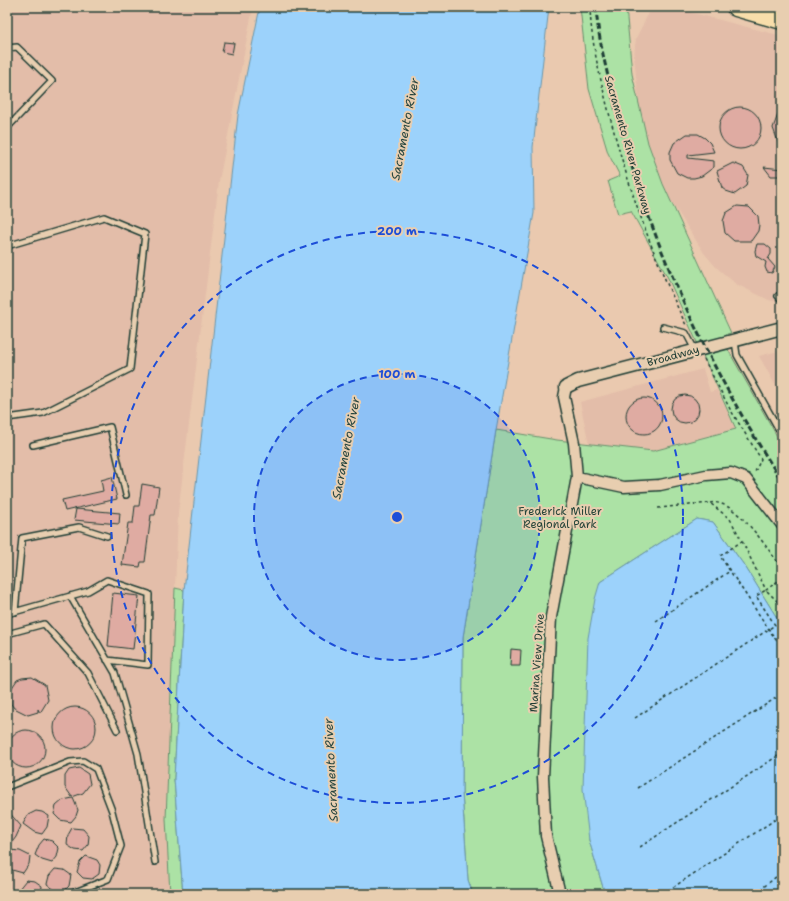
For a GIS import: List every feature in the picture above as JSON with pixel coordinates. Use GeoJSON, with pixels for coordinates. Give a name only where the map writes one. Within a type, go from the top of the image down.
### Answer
{"type":"FeatureCollection","features":[{"type":"Feature","properties":{"kind":"highway"},"geometry":{"type":"LineString","coordinates":[[736,7],[782,20]]}},
{"type":"Feature","properties":{"kind":"street","name":"Broadway"},"geometry":{"type":"LineString","coordinates":[[566,387],[573,382],[782,328]]}},
{"type":"Feature","properties":{"kind":"street","name":"Marina View Drive"},"geometry":{"type":"LineString","coordinates":[[560,894],[546,836],[543,783],[551,617],[577,477],[574,443],[564,397],[566,387]]}},
{"type":"Feature","properties":{"kind":"street"},"geometry":{"type":"LineString","coordinates":[[577,477],[624,487],[660,485],[706,475],[731,473],[749,483],[782,525]]}},
{"type":"Feature","properties":{"kind":"lane"},"geometry":{"type":"LineString","coordinates":[[7,48],[18,47],[52,81],[7,128]]}},
{"type":"Feature","properties":{"kind":"lane"},"geometry":{"type":"LineString","coordinates":[[7,246],[104,217],[145,234],[130,369],[43,413],[7,418]]}},
{"type":"Feature","properties":{"kind":"lane"},"geometry":{"type":"LineString","coordinates":[[663,328],[686,333],[697,349]]}},
{"type":"Feature","properties":{"kind":"lane"},"geometry":{"type":"LineString","coordinates":[[735,340],[737,355],[778,428],[782,431]]}},
{"type":"Feature","properties":{"kind":"lane"},"geometry":{"type":"LineString","coordinates":[[33,444],[110,427],[126,495]]}},
{"type":"Feature","properties":{"kind":"lane"},"geometry":{"type":"LineString","coordinates":[[14,612],[22,538],[79,527],[107,536]]}},
{"type":"Feature","properties":{"kind":"lane"},"geometry":{"type":"LineString","coordinates":[[7,614],[88,591],[107,580],[149,594],[148,665],[107,660]]}},
{"type":"Feature","properties":{"kind":"lane"},"geometry":{"type":"LineString","coordinates":[[70,596],[115,673],[138,754],[156,862]]}},
{"type":"Feature","properties":{"kind":"lane"},"geometry":{"type":"LineString","coordinates":[[7,634],[44,624],[88,673],[117,730]]}},
{"type":"Feature","properties":{"kind":"lane"},"geometry":{"type":"LineString","coordinates":[[7,787],[70,762],[83,760],[96,769],[112,811],[121,846],[108,878],[70,894]]}},
{"type":"Feature","properties":{"kind":"path","name":"Sacramento River Parkway"},"geometry":{"type":"LineString","coordinates":[[590,7],[591,27],[598,70],[629,183],[658,264],[689,330]]}},
{"type":"Feature","properties":{"kind":"path"},"geometry":{"type":"LineString","coordinates":[[697,349],[716,386],[761,459],[749,483]]}},
{"type":"Feature","properties":{"kind":"path"},"geometry":{"type":"LineString","coordinates":[[658,508],[715,502],[726,506],[740,516],[782,568]]}},
{"type":"Feature","properties":{"kind":"path"},"geometry":{"type":"LineString","coordinates":[[710,503],[730,519],[766,590],[782,606]]}},
{"type":"Feature","properties":{"kind":"path"},"geometry":{"type":"LineString","coordinates":[[742,541],[720,556],[782,649]]}},
{"type":"Feature","properties":{"kind":"path"},"geometry":{"type":"LineString","coordinates":[[656,621],[730,571]]}},
{"type":"Feature","properties":{"kind":"path"},"geometry":{"type":"LineString","coordinates":[[635,718],[775,625],[756,596],[782,578]]}},
{"type":"Feature","properties":{"kind":"path"},"geometry":{"type":"LineString","coordinates":[[638,788],[782,694]]}},
{"type":"Feature","properties":{"kind":"path"},"geometry":{"type":"LineString","coordinates":[[640,847],[782,753]]}},
{"type":"Feature","properties":{"kind":"path"},"geometry":{"type":"LineString","coordinates":[[663,894],[782,815]]}},
{"type":"Feature","properties":{"kind":"path"},"geometry":{"type":"LineString","coordinates":[[755,894],[782,872]]}},
{"type":"Feature","properties":{"kind":"shaded area"},"geometry":{"type":"Polygon","coordinates":[[[7,7],[253,7],[219,181],[178,513],[166,819],[170,894],[7,894],[7,7]]]}},
{"type":"Feature","properties":{"kind":"shaded area"},"geometry":{"type":"Polygon","coordinates":[[[652,7],[670,7],[782,36],[782,303],[769,300],[736,284],[716,267],[704,253],[669,198],[648,143],[640,114],[634,56],[636,38],[652,7]]]}},
{"type":"Feature","properties":{"kind":"shaded area"},"geometry":{"type":"Polygon","coordinates":[[[782,350],[782,397],[759,356],[782,350]]]}},
{"type":"Feature","properties":{"kind":"shaded area"},"geometry":{"type":"Polygon","coordinates":[[[703,369],[710,392],[717,390],[736,429],[653,451],[589,444],[580,402],[703,369]]]}},
{"type":"Feature","properties":{"kind":"green space","name":"Frederick Miller Regional Park"},"geometry":{"type":"Polygon","coordinates":[[[580,7],[626,7],[632,74],[648,143],[663,184],[731,333],[727,334],[727,348],[782,445],[782,626],[746,568],[713,522],[697,519],[600,582],[589,840],[605,894],[473,894],[468,880],[462,793],[463,637],[496,430],[557,440],[653,451],[736,429],[668,278],[631,211],[618,214],[608,181],[620,176],[608,153],[589,89],[580,7]]]}},
{"type":"Feature","properties":{"kind":"green space"},"geometry":{"type":"Polygon","coordinates":[[[175,588],[184,590],[174,779],[183,894],[170,894],[166,819],[175,588]]]}},
{"type":"Feature","properties":{"kind":"water","name":"Sacramento River"},"geometry":{"type":"Polygon","coordinates":[[[260,7],[549,7],[533,147],[534,213],[496,430],[463,637],[462,793],[468,880],[473,894],[183,894],[174,779],[184,590],[238,115],[260,7]]]}},
{"type":"Feature","properties":{"kind":"water"},"geometry":{"type":"Polygon","coordinates":[[[697,519],[713,522],[746,568],[782,626],[782,894],[605,894],[589,840],[583,789],[588,638],[595,599],[600,582],[697,519]]]}},
{"type":"Feature","properties":{"kind":"building"},"geometry":{"type":"Polygon","coordinates":[[[224,42],[234,43],[232,54],[222,52],[224,42]]]}},
{"type":"Feature","properties":{"kind":"building"},"geometry":{"type":"Polygon","coordinates":[[[781,106],[782,150],[773,128],[781,106]]]}},
{"type":"Feature","properties":{"kind":"building"},"geometry":{"type":"Polygon","coordinates":[[[736,107],[744,107],[752,110],[758,116],[761,128],[758,140],[752,146],[744,149],[736,149],[728,146],[722,140],[719,132],[719,124],[722,116],[728,110],[736,107]]]}},
{"type":"Feature","properties":{"kind":"building"},"geometry":{"type":"Polygon","coordinates":[[[687,134],[698,134],[705,138],[710,143],[714,152],[688,155],[688,158],[714,161],[714,167],[702,176],[687,178],[677,173],[670,160],[670,152],[674,143],[687,134]]]}},
{"type":"Feature","properties":{"kind":"building"},"geometry":{"type":"Polygon","coordinates":[[[733,163],[743,167],[748,175],[746,186],[735,194],[722,188],[717,171],[733,163]]]}},
{"type":"Feature","properties":{"kind":"building"},"geometry":{"type":"Polygon","coordinates":[[[764,167],[782,169],[782,176],[771,176],[764,167]]]}},
{"type":"Feature","properties":{"kind":"building"},"geometry":{"type":"Polygon","coordinates":[[[737,206],[749,207],[758,216],[758,231],[751,241],[734,241],[725,233],[723,221],[726,213],[737,206]]]}},
{"type":"Feature","properties":{"kind":"building"},"geometry":{"type":"Polygon","coordinates":[[[757,244],[765,244],[771,249],[771,254],[768,259],[775,267],[772,273],[767,272],[765,267],[766,262],[756,256],[755,251],[757,244]]]}},
{"type":"Feature","properties":{"kind":"building"},"geometry":{"type":"Polygon","coordinates":[[[685,395],[695,399],[699,409],[695,419],[685,423],[675,419],[671,409],[675,399],[685,395]]]}},
{"type":"Feature","properties":{"kind":"building"},"geometry":{"type":"Polygon","coordinates":[[[648,398],[657,403],[661,409],[661,423],[657,429],[648,434],[640,434],[631,429],[627,423],[626,412],[631,403],[637,399],[648,398]]]}},
{"type":"Feature","properties":{"kind":"building"},"geometry":{"type":"Polygon","coordinates":[[[112,477],[117,499],[65,511],[62,500],[103,491],[101,480],[112,477]]]}},
{"type":"Feature","properties":{"kind":"building"},"geometry":{"type":"Polygon","coordinates":[[[142,484],[159,487],[155,515],[151,515],[145,562],[141,562],[140,567],[122,565],[128,523],[133,523],[135,506],[139,506],[142,484]]]}},
{"type":"Feature","properties":{"kind":"building"},"geometry":{"type":"Polygon","coordinates":[[[76,509],[120,513],[119,524],[74,520],[76,509]]]}},
{"type":"Feature","properties":{"kind":"building"},"geometry":{"type":"Polygon","coordinates":[[[113,593],[139,596],[133,649],[108,646],[113,593]]]}},
{"type":"Feature","properties":{"kind":"building"},"geometry":{"type":"Polygon","coordinates":[[[511,649],[521,650],[520,666],[510,666],[511,649]]]}},
{"type":"Feature","properties":{"kind":"building"},"geometry":{"type":"Polygon","coordinates":[[[32,677],[45,685],[48,700],[40,713],[38,709],[38,712],[28,715],[14,708],[11,704],[10,694],[11,689],[17,680],[32,677]]]}},
{"type":"Feature","properties":{"kind":"building"},"geometry":{"type":"Polygon","coordinates":[[[71,707],[79,707],[87,710],[93,716],[96,728],[93,740],[87,746],[79,749],[71,749],[63,746],[57,740],[54,732],[54,724],[57,716],[63,710],[71,707]]]}},
{"type":"Feature","properties":{"kind":"building"},"geometry":{"type":"Polygon","coordinates":[[[22,730],[30,730],[40,735],[44,742],[44,756],[40,763],[30,768],[22,768],[12,763],[10,760],[7,753],[7,745],[12,735],[15,733],[22,730]]]}},
{"type":"Feature","properties":{"kind":"building"},"geometry":{"type":"Polygon","coordinates":[[[79,768],[88,774],[90,784],[83,793],[72,797],[65,787],[65,776],[69,770],[79,768]]]}},
{"type":"Feature","properties":{"kind":"building"},"geometry":{"type":"Polygon","coordinates":[[[73,798],[78,810],[76,816],[71,822],[60,820],[54,814],[56,806],[63,800],[73,798]]]}},
{"type":"Feature","properties":{"kind":"building"},"geometry":{"type":"Polygon","coordinates":[[[7,810],[21,826],[16,837],[7,849],[7,810]]]}},
{"type":"Feature","properties":{"kind":"building"},"geometry":{"type":"Polygon","coordinates":[[[36,811],[42,812],[49,816],[47,827],[42,834],[34,832],[23,824],[28,815],[36,811]]]}},
{"type":"Feature","properties":{"kind":"building"},"geometry":{"type":"Polygon","coordinates":[[[72,828],[83,829],[89,836],[88,845],[83,851],[75,850],[67,845],[68,835],[72,828]]]}},
{"type":"Feature","properties":{"kind":"building"},"geometry":{"type":"Polygon","coordinates":[[[44,839],[52,841],[59,848],[57,857],[52,863],[42,860],[35,855],[39,845],[44,839]]]}},
{"type":"Feature","properties":{"kind":"building"},"geometry":{"type":"Polygon","coordinates":[[[10,850],[20,851],[30,856],[29,864],[23,873],[12,870],[9,866],[8,860],[10,850]]]}},
{"type":"Feature","properties":{"kind":"building"},"geometry":{"type":"Polygon","coordinates":[[[86,856],[97,860],[100,865],[99,874],[92,879],[83,878],[77,872],[80,862],[86,856]]]}},
{"type":"Feature","properties":{"kind":"building"},"geometry":{"type":"Polygon","coordinates":[[[55,869],[64,870],[71,875],[69,886],[65,890],[56,891],[47,884],[49,876],[55,869]]]}},
{"type":"Feature","properties":{"kind":"building"},"geometry":{"type":"Polygon","coordinates":[[[26,880],[35,881],[42,886],[41,894],[20,894],[18,890],[26,880]]]}},
{"type":"Feature","properties":{"kind":"railway"},"geometry":{"type":"LineString","coordinates":[[596,7],[601,43],[614,102],[643,202],[682,298],[704,345],[754,437],[782,481]]}}]}
